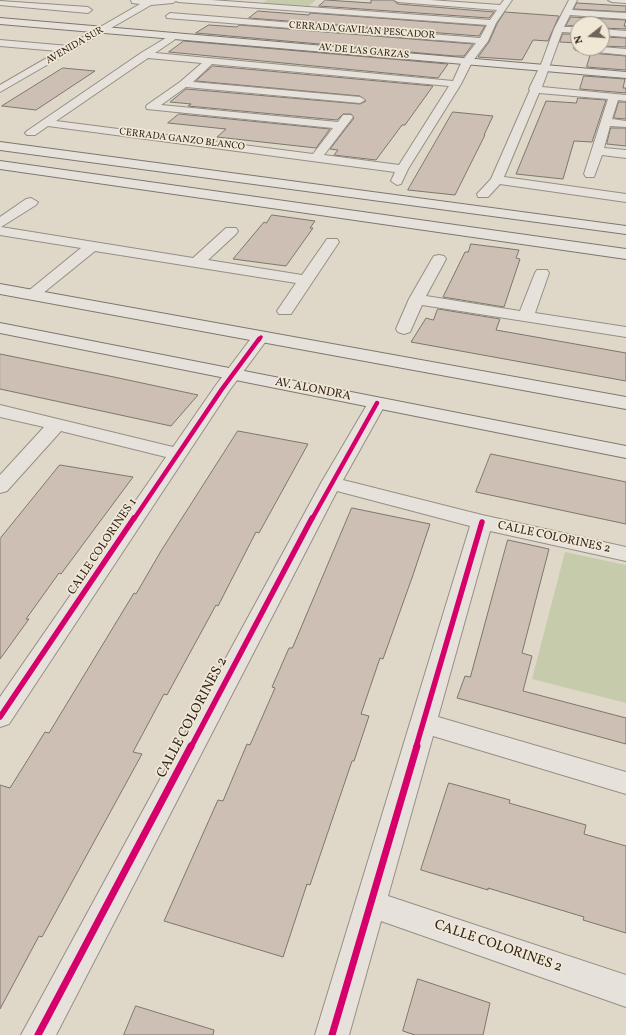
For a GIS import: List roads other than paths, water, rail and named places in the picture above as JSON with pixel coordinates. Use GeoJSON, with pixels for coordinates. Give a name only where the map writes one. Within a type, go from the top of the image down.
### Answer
{"type":"FeatureCollection","features":[{"type":"Feature","properties":{"kind":"main road","name":"AVENIDA SUR"},"geometry":{"type":"LineString","coordinates":[[126,2],[149,3],[173,0]]}},
{"type":"Feature","properties":{"kind":"main road","name":"AVENIDA SUR"},"geometry":{"type":"LineString","coordinates":[[0,89],[149,3]]}},
{"type":"Feature","properties":{"kind":"main road","name":"AVENIDA SUR"},"geometry":{"type":"LineString","coordinates":[[39,50],[64,38],[95,20]]}},
{"type":"Feature","properties":{"kind":"main road"},"geometry":{"type":"LineString","coordinates":[[0,22],[81,28]]}},
{"type":"Feature","properties":{"kind":"main road","name":"AV. DE LAS GARZAS"},"geometry":{"type":"LineString","coordinates":[[81,28],[170,38],[469,59],[543,70],[626,75]]}},
{"type":"Feature","properties":{"kind":"main road"},"geometry":{"type":"LineString","coordinates":[[0,146],[626,230]]}},
{"type":"Feature","properties":{"kind":"main road"},"geometry":{"type":"LineString","coordinates":[[0,165],[626,254]]}},
{"type":"Feature","properties":{"kind":"main road"},"geometry":{"type":"LineString","coordinates":[[0,289],[626,403]]}},
{"type":"Feature","properties":{"kind":"main road","name":"AV. ALONDRA"},"geometry":{"type":"LineString","coordinates":[[0,328],[228,381],[626,452]]}},
{"type":"Feature","properties":{"kind":"street"},"geometry":{"type":"LineString","coordinates":[[20,4],[28,0]]}},
{"type":"Feature","properties":{"kind":"street","name":"CERRADA GAVILAN PESCADOR"},"geometry":{"type":"LineString","coordinates":[[178,0],[492,23]]}},
{"type":"Feature","properties":{"kind":"street"},"geometry":{"type":"LineString","coordinates":[[240,22],[267,0]]}},
{"type":"Feature","properties":{"kind":"street"},"geometry":{"type":"LineString","coordinates":[[398,0],[506,4]]}},
{"type":"Feature","properties":{"kind":"street"},"geometry":{"type":"LineString","coordinates":[[484,194],[496,180],[543,70],[558,29],[573,0]]}},
{"type":"Feature","properties":{"kind":"street"},"geometry":{"type":"LineString","coordinates":[[612,0],[626,1]]}},
{"type":"Feature","properties":{"kind":"street"},"geometry":{"type":"LineString","coordinates":[[0,3],[88,10]]}},
{"type":"Feature","properties":{"kind":"street"},"geometry":{"type":"LineString","coordinates":[[397,181],[402,169],[456,84],[469,59],[483,41],[492,23],[506,4]]}},
{"type":"Feature","properties":{"kind":"street"},"geometry":{"type":"LineString","coordinates":[[566,12],[626,16]]}},
{"type":"Feature","properties":{"kind":"street","name":"CERRADA GAVILAN PESCADOR"},"geometry":{"type":"LineString","coordinates":[[170,16],[483,41]]}},
{"type":"Feature","properties":{"kind":"street"},"geometry":{"type":"LineString","coordinates":[[558,29],[570,30]]}},
{"type":"Feature","properties":{"kind":"street"},"geometry":{"type":"LineString","coordinates":[[610,33],[626,34]]}},
{"type":"Feature","properties":{"kind":"street"},"geometry":{"type":"LineString","coordinates":[[32,133],[170,38]]}},
{"type":"Feature","properties":{"kind":"street"},"geometry":{"type":"LineString","coordinates":[[0,43],[39,50],[69,49]]}},
{"type":"Feature","properties":{"kind":"street"},"geometry":{"type":"LineString","coordinates":[[552,46],[570,48]]}},
{"type":"Feature","properties":{"kind":"street"},"geometry":{"type":"LineString","coordinates":[[610,51],[626,52]]}},
{"type":"Feature","properties":{"kind":"street"},"geometry":{"type":"LineString","coordinates":[[144,55],[456,84]]}},
{"type":"Feature","properties":{"kind":"street"},"geometry":{"type":"LineString","coordinates":[[210,61],[184,84],[151,107],[339,126]]}},
{"type":"Feature","properties":{"kind":"street"},"geometry":{"type":"LineString","coordinates":[[317,157],[339,126],[378,77]]}},
{"type":"Feature","properties":{"kind":"street"},"geometry":{"type":"LineString","coordinates":[[184,84],[365,94]]}},
{"type":"Feature","properties":{"kind":"street"},"geometry":{"type":"LineString","coordinates":[[534,89],[626,98]]}},
{"type":"Feature","properties":{"kind":"street"},"geometry":{"type":"LineString","coordinates":[[590,174],[614,97]]}},
{"type":"Feature","properties":{"kind":"street"},"geometry":{"type":"LineString","coordinates":[[605,122],[626,124]]}},
{"type":"Feature","properties":{"kind":"street","name":"CERRADA GANZO BLANCO"},"geometry":{"type":"LineString","coordinates":[[47,123],[402,169]]}},
{"type":"Feature","properties":{"kind":"street"},"geometry":{"type":"LineString","coordinates":[[598,151],[626,154]]}},
{"type":"Feature","properties":{"kind":"street"},"geometry":{"type":"LineString","coordinates":[[496,180],[626,198]]}},
{"type":"Feature","properties":{"kind":"street"},"geometry":{"type":"LineString","coordinates":[[0,223],[31,202]]}},
{"type":"Feature","properties":{"kind":"street"},"geometry":{"type":"LineString","coordinates":[[0,231],[306,280]]}},
{"type":"Feature","properties":{"kind":"street"},"geometry":{"type":"LineString","coordinates":[[197,262],[231,231]]}},
{"type":"Feature","properties":{"kind":"street"},"geometry":{"type":"LineString","coordinates":[[285,311],[332,242]]}},
{"type":"Feature","properties":{"kind":"street"},"geometry":{"type":"LineString","coordinates":[[32,295],[92,246]]}},
{"type":"Feature","properties":{"kind":"street"},"geometry":{"type":"LineString","coordinates":[[404,329],[416,299],[439,259]]}},
{"type":"Feature","properties":{"kind":"street"},"geometry":{"type":"LineString","coordinates":[[526,316],[542,273]]}},
{"type":"Feature","properties":{"kind":"street"},"geometry":{"type":"LineString","coordinates":[[416,299],[626,332]]}},
{"type":"Feature","properties":{"kind":"street","name":"CALLE COLORINES 1"},"geometry":{"type":"LineString","coordinates":[[0,717],[228,381],[261,337]]}},
{"type":"Feature","properties":{"kind":"street","name":"CALLE COLORINES 2"},"geometry":{"type":"LineString","coordinates":[[38,1035],[331,484],[374,408]]}},
{"type":"Feature","properties":{"kind":"street"},"geometry":{"type":"LineString","coordinates":[[0,411],[179,454]]}},
{"type":"Feature","properties":{"kind":"street"},"geometry":{"type":"LineString","coordinates":[[0,487],[57,424]]}},
{"type":"Feature","properties":{"kind":"street","name":"CALLE COLORINES 2"},"geometry":{"type":"LineString","coordinates":[[331,484],[482,522],[626,554]]}},
{"type":"Feature","properties":{"kind":"street","name":"CALLE COLORINES 2"},"geometry":{"type":"LineString","coordinates":[[332,1035],[482,522]]}},
{"type":"Feature","properties":{"kind":"street"},"geometry":{"type":"LineString","coordinates":[[423,723],[626,783]]}},
{"type":"Feature","properties":{"kind":"street","name":"CALLE COLORINES 2"},"geometry":{"type":"LineString","coordinates":[[371,904],[626,991]]}}]}
